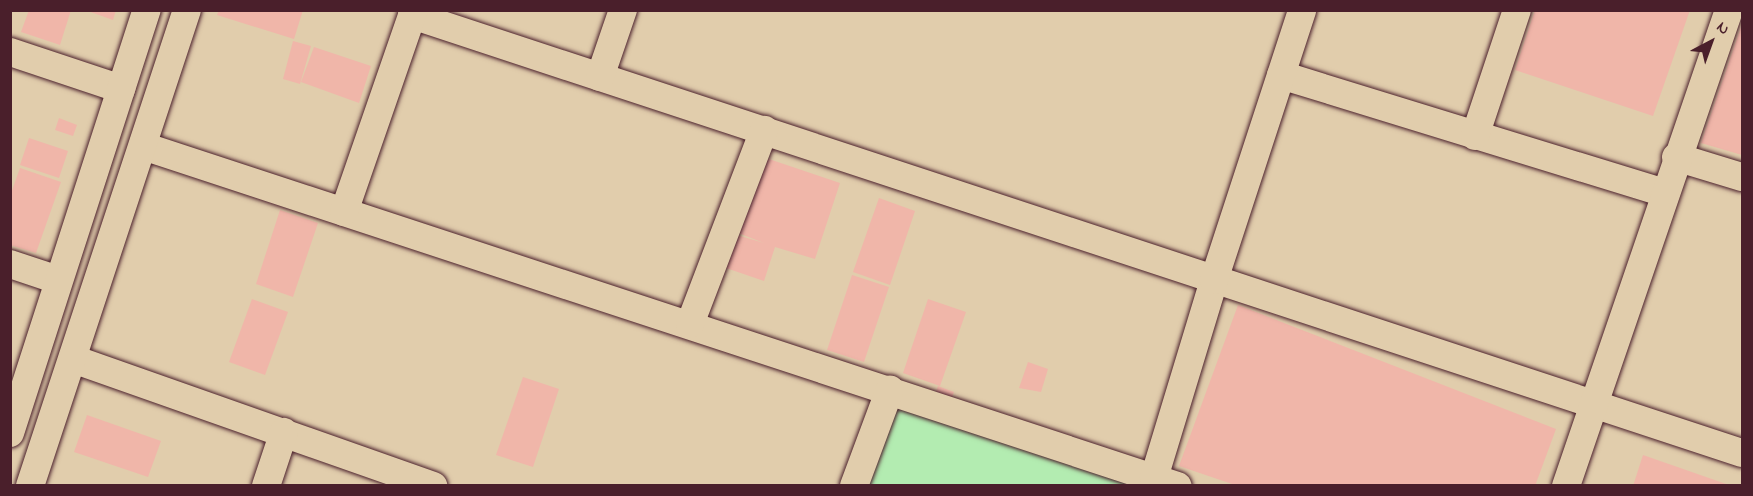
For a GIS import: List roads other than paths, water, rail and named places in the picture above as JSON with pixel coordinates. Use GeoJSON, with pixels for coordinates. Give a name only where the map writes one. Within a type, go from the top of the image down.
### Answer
{"type":"FeatureCollection","features":[{"type":"Feature","properties":{"kind":"street"},"geometry":{"type":"LineString","coordinates":[[10,433],[147,10]]}},
{"type":"Feature","properties":{"kind":"street"},"geometry":{"type":"LineString","coordinates":[[30,486],[187,10]]}},
{"type":"Feature","properties":{"kind":"street"},"geometry":{"type":"LineString","coordinates":[[600,76],[622,10]]}},
{"type":"Feature","properties":{"kind":"street"},"geometry":{"type":"LineString","coordinates":[[1475,136],[1517,10]]}},
{"type":"Feature","properties":{"kind":"street"},"geometry":{"type":"LineString","coordinates":[[1566,486],[1676,157],[1729,10]]}},
{"type":"Feature","properties":{"kind":"street"},"geometry":{"type":"LineString","coordinates":[[143,146],[890,389],[1166,482],[1214,280],[1281,75],[1297,12]]}},
{"type":"Feature","properties":{"kind":"street"},"geometry":{"type":"LineString","coordinates":[[344,212],[413,13],[1214,280],[1593,402],[1743,453]]}},
{"type":"Feature","properties":{"kind":"street"},"geometry":{"type":"LineString","coordinates":[[10,52],[121,89]]}},
{"type":"Feature","properties":{"kind":"street"},"geometry":{"type":"LineString","coordinates":[[1281,75],[1665,193]]}},
{"type":"Feature","properties":{"kind":"street"},"geometry":{"type":"LineString","coordinates":[[690,324],[764,130]]}},
{"type":"Feature","properties":{"kind":"street"},"geometry":{"type":"LineString","coordinates":[[1676,157],[1743,177]]}},
{"type":"Feature","properties":{"kind":"street"},"geometry":{"type":"LineString","coordinates":[[10,264],[58,280]]}},
{"type":"Feature","properties":{"kind":"street"},"geometry":{"type":"LineString","coordinates":[[73,359],[433,486]]}},
{"type":"Feature","properties":{"kind":"street"},"geometry":{"type":"LineString","coordinates":[[854,486],[890,389]]}},
{"type":"Feature","properties":{"kind":"street"},"geometry":{"type":"LineString","coordinates":[[266,486],[284,432]]}}]}
